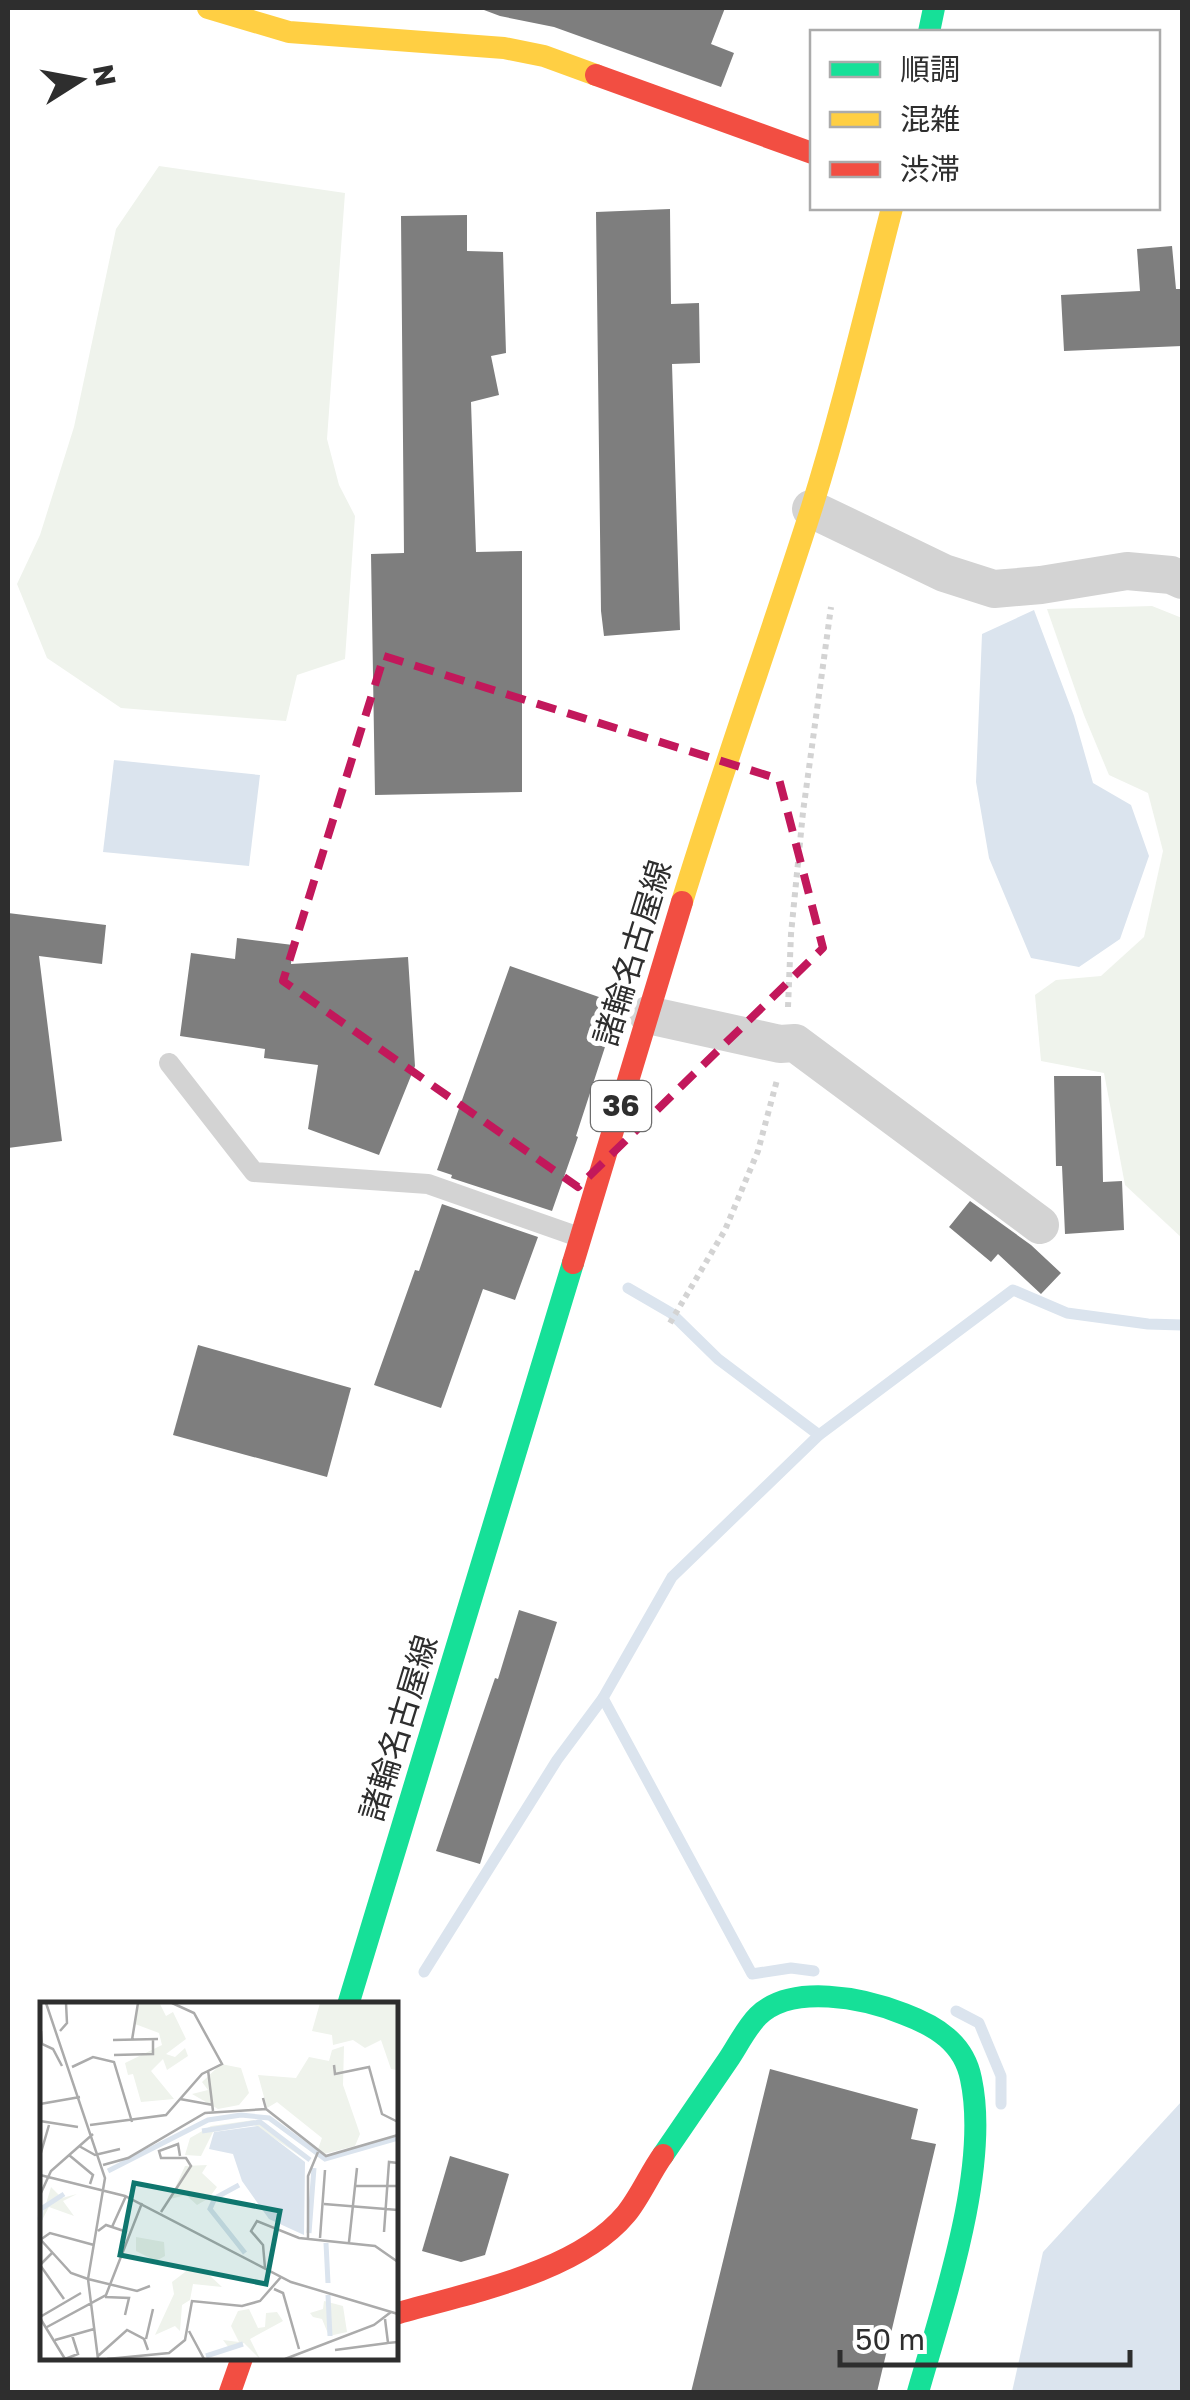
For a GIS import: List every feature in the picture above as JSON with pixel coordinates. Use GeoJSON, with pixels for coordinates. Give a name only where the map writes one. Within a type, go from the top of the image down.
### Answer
{"type":"FeatureCollection","features":[{"type":"Feature","properties":{"kind":"main road"},"geometry":{"type":"LineString","coordinates":[[208,8],[289,32],[398,24],[544,56],[810,153]]}},
{"type":"Feature","properties":{"kind":"main road","name":"諸輪名古屋線"},"geometry":{"type":"LineString","coordinates":[[349,2002],[706,824],[811,509],[891,210]]}},
{"type":"Feature","properties":{"kind":"main road"},"geometry":{"type":"LineString","coordinates":[[398,2313],[542,2272],[600,2238],[627,2214],[647,2178],[758,2015],[807,1996],[868,2004],[904,2013],[955,2042],[967,2062],[976,2095],[976,2140],[964,2220],[918,2392]]}},
{"type":"Feature","properties":{"kind":"main road"},"geometry":{"type":"LineString","coordinates":[[230,2392],[241,2360]]}},
{"type":"Feature","properties":{"kind":"street"},"geometry":{"type":"LineString","coordinates":[[811,509],[944,572],[994,588],[1040,586],[1127,571],[1182,580]]}},
{"type":"Feature","properties":{"kind":"street"},"geometry":{"type":"LineString","coordinates":[[648,1015],[795,1043],[1040,1225]]}},
{"type":"Feature","properties":{"kind":"lane"},"geometry":{"type":"LineString","coordinates":[[169,1063],[254,1172],[428,1184],[581,1238]]}},
{"type":"Feature","properties":{"kind":"path"},"geometry":{"type":"LineString","coordinates":[[670,1323],[725,1230],[770,1111],[785,1044],[803,812],[832,601]]}},
{"type":"Feature","properties":{"kind":"highlighted area"},"geometry":{"type":"Polygon","coordinates":[[[384,656],[779,779],[823,948],[578,1187],[283,981],[384,656]]]}},
{"type":"Feature","properties":{"kind":"shaded area"},"geometry":{"type":"Polygon","coordinates":[[[159,166],[345,193],[327,439],[339,485],[355,516],[345,659],[297,675],[286,721],[121,708],[47,658],[17,584],[40,535],[74,427],[116,229],[159,166]]]}},
{"type":"Feature","properties":{"kind":"shaded area"},"geometry":{"type":"Polygon","coordinates":[[[1152,606],[1182,618],[1182,1238],[1125,1185],[1104,1073],[1041,1061],[1035,995],[1056,980],[1101,976],[1144,937],[1163,851],[1148,793],[1109,775],[1047,609],[1152,606]]]}},
{"type":"Feature","properties":{"kind":"shaded area"},"geometry":{"type":"Polygon","coordinates":[[[1034,610],[1074,716],[1093,783],[1131,805],[1149,856],[1120,939],[1079,967],[1031,958],[989,858],[976,782],[982,634],[1034,610]]]}},
{"type":"Feature","properties":{"kind":"shaded area"},"geometry":{"type":"Polygon","coordinates":[[[114,760],[260,775],[249,866],[103,852],[114,760]]]}},
{"type":"Feature","properties":{"kind":"shaded area"},"geometry":{"type":"Polygon","coordinates":[[[1182,2101],[1182,2392],[1012,2392],[1043,2252],[1182,2101]]]}},
{"type":"Feature","properties":{"kind":"building"},"geometry":{"type":"Polygon","coordinates":[[[485,8],[725,8],[711,44],[734,53],[721,87],[554,27],[500,16],[485,8]]]}},
{"type":"Feature","properties":{"kind":"building"},"geometry":{"type":"Polygon","coordinates":[[[670,209],[671,304],[699,303],[700,363],[672,364],[680,630],[604,636],[596,212],[670,209]]]}},
{"type":"Feature","properties":{"kind":"building"},"geometry":{"type":"Polygon","coordinates":[[[467,215],[467,251],[503,252],[506,353],[491,356],[499,395],[471,402],[476,552],[522,551],[522,792],[375,795],[371,554],[404,553],[401,216],[467,215]]]}},
{"type":"Feature","properties":{"kind":"building"},"geometry":{"type":"Polygon","coordinates":[[[1172,246],[1176,289],[1182,289],[1182,346],[1064,351],[1061,295],[1140,291],[1137,249],[1172,246]]]}},
{"type":"Feature","properties":{"kind":"building"},"geometry":{"type":"Polygon","coordinates":[[[8,913],[106,925],[102,964],[39,956],[62,1141],[8,1148],[8,913]]]}},
{"type":"Feature","properties":{"kind":"building"},"geometry":{"type":"Polygon","coordinates":[[[237,938],[293,945],[291,964],[408,957],[415,1066],[379,1155],[308,1129],[318,1065],[264,1058],[265,1049],[180,1036],[191,953],[235,959],[237,938]]]}},
{"type":"Feature","properties":{"kind":"building"},"geometry":{"type":"Polygon","coordinates":[[[510,966],[619,1004],[552,1211],[437,1170],[510,966]]]}},
{"type":"Feature","properties":{"kind":"building"},"geometry":{"type":"Polygon","coordinates":[[[1054,1076],[1101,1076],[1103,1182],[1122,1181],[1124,1230],[1065,1234],[1062,1166],[1056,1166],[1054,1076]]]}},
{"type":"Feature","properties":{"kind":"building"},"geometry":{"type":"Polygon","coordinates":[[[970,1201],[1031,1245],[1061,1273],[1041,1294],[998,1254],[991,1262],[949,1227],[970,1201]]]}},
{"type":"Feature","properties":{"kind":"building"},"geometry":{"type":"Polygon","coordinates":[[[442,1204],[538,1237],[515,1300],[483,1289],[441,1408],[374,1385],[442,1204]]]}},
{"type":"Feature","properties":{"kind":"building"},"geometry":{"type":"Polygon","coordinates":[[[198,1345],[351,1388],[327,1477],[173,1435],[198,1345]]]}},
{"type":"Feature","properties":{"kind":"building"},"geometry":{"type":"Polygon","coordinates":[[[519,1610],[557,1622],[480,1864],[436,1851],[519,1610]]]}},
{"type":"Feature","properties":{"kind":"building"},"geometry":{"type":"Polygon","coordinates":[[[770,2069],[918,2109],[911,2139],[936,2144],[877,2392],[691,2392],[770,2069]]]}},
{"type":"Feature","properties":{"kind":"building"},"geometry":{"type":"Polygon","coordinates":[[[450,2156],[509,2174],[485,2255],[461,2262],[422,2251],[450,2156]]]}},
{"type":"Feature","properties":{"kind":"waterway"},"geometry":{"type":"LineString","coordinates":[[628,1288],[671,1313],[718,1359],[819,1435]]}},
{"type":"Feature","properties":{"kind":"waterway"},"geometry":{"type":"LineString","coordinates":[[424,1972],[557,1760],[603,1698],[672,1577],[819,1435],[1013,1290],[1067,1313],[1182,1325]]}},
{"type":"Feature","properties":{"kind":"waterway"},"geometry":{"type":"LineString","coordinates":[[603,1698],[752,1974],[791,1968],[814,1971]]}},
{"type":"Feature","properties":{"kind":"waterway"},"geometry":{"type":"LineString","coordinates":[[956,2011],[979,2023],[1001,2076],[1001,2104]]}},
{"type":"Feature","properties":{"kind":"traffic: fast"},"geometry":{"type":"LineString","coordinates":[[929,30],[934,8]]}},
{"type":"Feature","properties":{"kind":"traffic: fast"},"geometry":{"type":"LineString","coordinates":[[349,2002],[573,1263]]}},
{"type":"Feature","properties":{"kind":"traffic: fast"},"geometry":{"type":"LineString","coordinates":[[663,2155],[750,2026],[772,2006],[809,1997],[849,1999],[904,2014],[947,2038],[962,2055],[971,2079],[974,2153],[961,2236],[918,2392]]}},
{"type":"Feature","properties":{"kind":"traffic: slow"},"geometry":{"type":"LineString","coordinates":[[208,8],[289,32],[504,48],[544,56],[596,75]]}},
{"type":"Feature","properties":{"kind":"traffic: slow"},"geometry":{"type":"LineString","coordinates":[[682,902],[822,473],[891,210]]}},
{"type":"Feature","properties":{"kind":"traffic: jam"},"geometry":{"type":"LineString","coordinates":[[596,75],[810,152]]}},
{"type":"Feature","properties":{"kind":"traffic: jam"},"geometry":{"type":"LineString","coordinates":[[573,1263],[682,902]]}},
{"type":"Feature","properties":{"kind":"traffic: jam"},"geometry":{"type":"LineString","coordinates":[[398,2313],[487,2289],[579,2252],[626,2214],[663,2155]]}},
{"type":"Feature","properties":{"kind":"traffic: jam"},"geometry":{"type":"LineString","coordinates":[[230,2392],[241,2360]]}}]}
